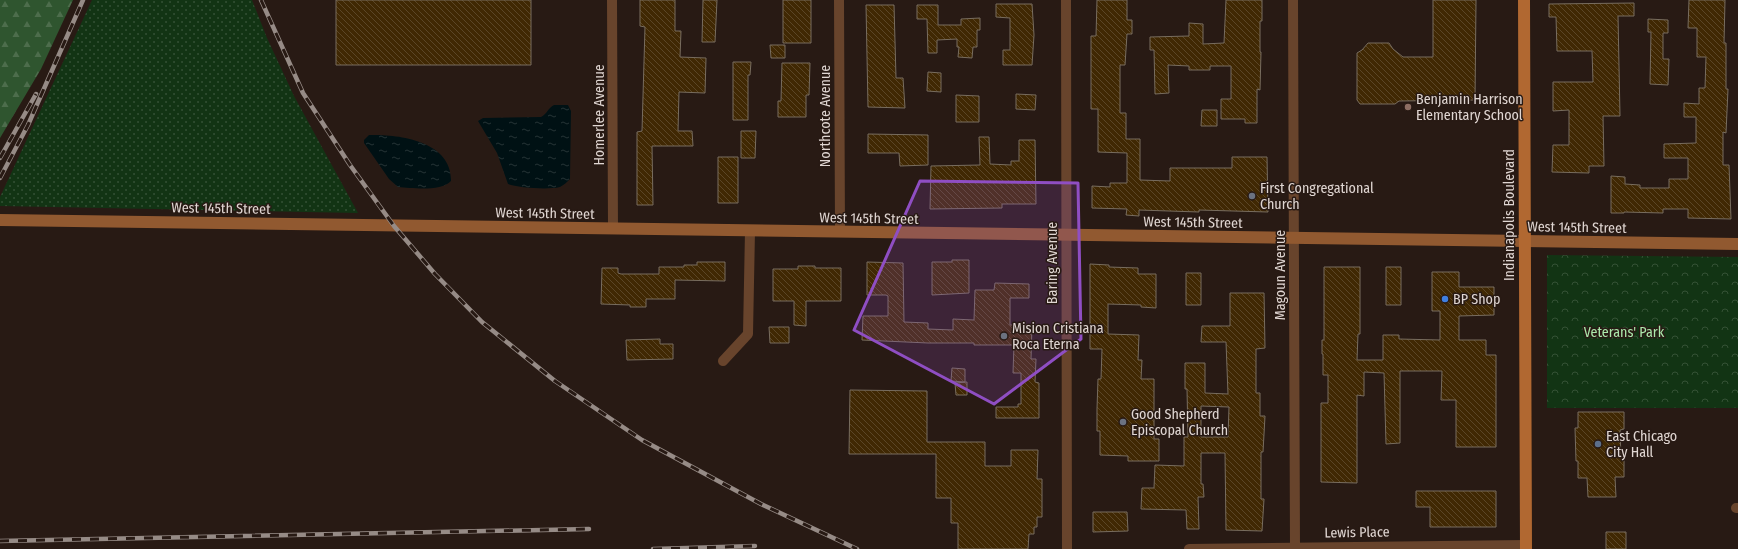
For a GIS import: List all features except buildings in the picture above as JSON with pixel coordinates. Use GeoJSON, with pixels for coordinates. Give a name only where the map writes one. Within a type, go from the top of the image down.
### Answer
{"type":"FeatureCollection","features":[{"type":"Feature","properties":{"kind":"main road","name":"Indianapolis Boulevard"},"geometry":{"type":"LineString","coordinates":[[1524,0],[1526,547]]}},
{"type":"Feature","properties":{"kind":"street","name":"Homerlee Avenue"},"geometry":{"type":"LineString","coordinates":[[612,0],[613,229]]}},
{"type":"Feature","properties":{"kind":"street","name":"Northcote Avenue"},"geometry":{"type":"LineString","coordinates":[[839,0],[840,232]]}},
{"type":"Feature","properties":{"kind":"street","name":"Baring Avenue"},"geometry":{"type":"LineString","coordinates":[[1066,0],[1067,549]]}},
{"type":"Feature","properties":{"kind":"street","name":"Magoun Avenue"},"geometry":{"type":"LineString","coordinates":[[1294,0],[1295,548]]}},
{"type":"Feature","properties":{"kind":"street","name":"West 145th Street"},"geometry":{"type":"LineString","coordinates":[[0,220],[1738,244]]}},
{"type":"Feature","properties":{"kind":"street"},"geometry":{"type":"LineString","coordinates":[[723,361],[748,334],[750,231]]}},
{"type":"Feature","properties":{"kind":"street","name":"Lewis Place"},"geometry":{"type":"LineString","coordinates":[[1189,549],[1526,547]]}},
{"type":"Feature","properties":{"kind":"highlighted area"},"geometry":{"type":"Polygon","coordinates":[[[920,181],[1078,183],[1081,339],[994,404],[854,330],[920,181]]]}},
{"type":"Feature","properties":{"kind":"green space"},"geometry":{"type":"Polygon","coordinates":[[[0,0],[73,0],[41,69],[0,138],[0,0]]]}},
{"type":"Feature","properties":{"kind":"green space"},"geometry":{"type":"Polygon","coordinates":[[[92,0],[252,0],[267,38],[294,96],[358,213],[0,206],[0,197],[92,0]]]}},
{"type":"Feature","properties":{"kind":"green space","name":"Veterans' Park"},"geometry":{"type":"Polygon","coordinates":[[[1547,255],[1738,257],[1738,408],[1547,408],[1547,255]]]}},
{"type":"Feature","properties":{"kind":"water"},"geometry":{"type":"Polygon","coordinates":[[[554,105],[568,105],[571,111],[570,179],[560,187],[555,188],[526,187],[508,184],[497,153],[478,121],[483,118],[541,117],[554,105]]]}},
{"type":"Feature","properties":{"kind":"water"},"geometry":{"type":"Polygon","coordinates":[[[369,135],[395,136],[422,143],[433,149],[443,157],[449,167],[451,181],[440,187],[434,188],[398,187],[389,179],[364,143],[364,140],[369,135]]]}},
{"type":"Feature","properties":{"kind":"railway"},"geometry":{"type":"LineString","coordinates":[[0,178],[28,125],[83,0]]}},
{"type":"Feature","properties":{"kind":"railway"},"geometry":{"type":"LineString","coordinates":[[261,0],[303,93],[350,165],[394,226],[435,274],[482,322],[555,381],[642,440],[761,504],[857,549]]}},
{"type":"Feature","properties":{"kind":"railway"},"geometry":{"type":"LineString","coordinates":[[0,158],[36,94]]}},
{"type":"Feature","properties":{"kind":"railway"},"geometry":{"type":"LineString","coordinates":[[0,541],[589,529]]}},
{"type":"Feature","properties":{"kind":"railway"},"geometry":{"type":"LineString","coordinates":[[653,549],[755,546]]}},
{"type":"Feature","properties":{"kind":"place","name":"Benjamin Harrison Elementary School"},"geometry":{"type":"Point","coordinates":[1408,107]}},
{"type":"Feature","properties":{"kind":"place","name":"First Congregational Church"},"geometry":{"type":"Point","coordinates":[1252,196]}},
{"type":"Feature","properties":{"kind":"place","name":"BP Shop"},"geometry":{"type":"Point","coordinates":[1445,299]}},
{"type":"Feature","properties":{"kind":"place","name":"Mision Cristiana Roca Eterna"},"geometry":{"type":"Point","coordinates":[1004,336]}},
{"type":"Feature","properties":{"kind":"place","name":"Good Shepherd Episcopal Church"},"geometry":{"type":"Point","coordinates":[1123,422]}},
{"type":"Feature","properties":{"kind":"place","name":"East Chicago City Hall"},"geometry":{"type":"Point","coordinates":[1598,444]}}]}
